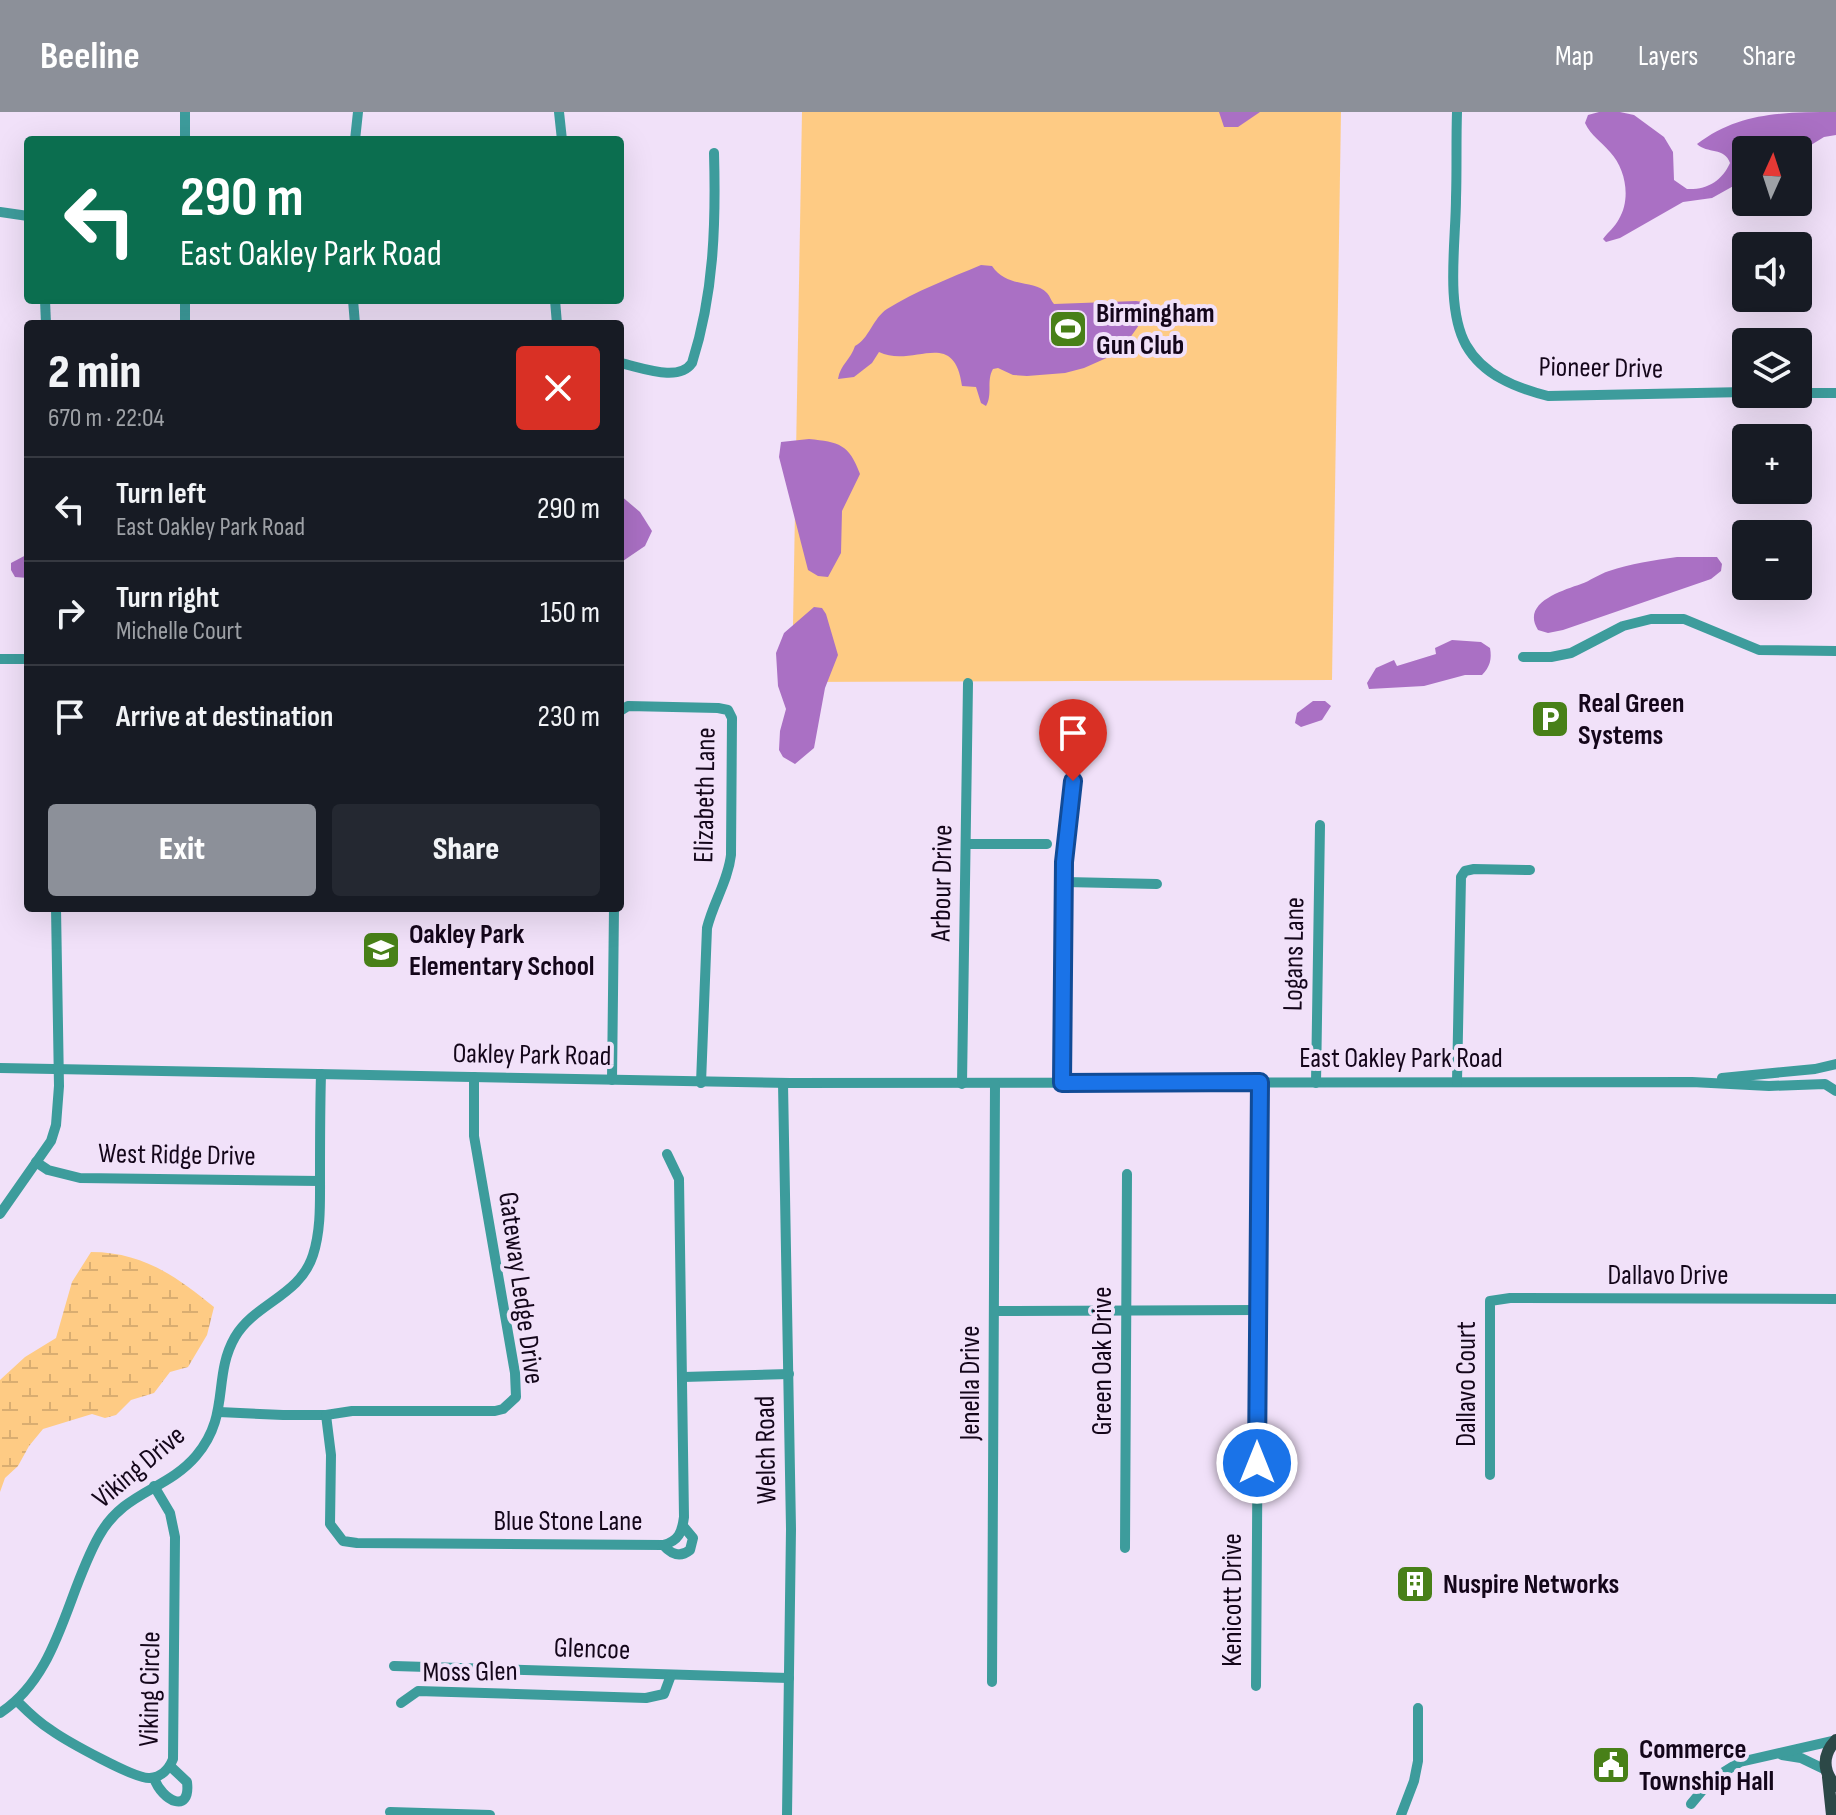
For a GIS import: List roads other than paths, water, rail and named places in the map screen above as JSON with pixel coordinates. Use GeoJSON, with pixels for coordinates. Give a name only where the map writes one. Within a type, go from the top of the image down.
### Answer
{"type":"FeatureCollection","features":[{"type":"Feature","properties":{"kind":"main road"},"geometry":{"type":"LineString","coordinates":[[1832,1815],[1827,1754],[1836,1740]]}},
{"type":"Feature","properties":{"kind":"street"},"geometry":{"type":"LineString","coordinates":[[185,112],[185,136]]}},
{"type":"Feature","properties":{"kind":"street"},"geometry":{"type":"LineString","coordinates":[[355,136],[358,112]]}},
{"type":"Feature","properties":{"kind":"street"},"geometry":{"type":"LineString","coordinates":[[559,112],[562,136]]}},
{"type":"Feature","properties":{"kind":"street","name":"Pioneer Drive"},"geometry":{"type":"LineString","coordinates":[[1457,112],[1455,302],[1466,344],[1483,365],[1501,379],[1548,396],[1732,392]]}},
{"type":"Feature","properties":{"kind":"street"},"geometry":{"type":"LineString","coordinates":[[624,364],[673,373],[684,372],[692,363],[710,288],[715,242],[714,153]]}},
{"type":"Feature","properties":{"kind":"street"},"geometry":{"type":"LineString","coordinates":[[0,212],[24,213]]}},
{"type":"Feature","properties":{"kind":"street"},"geometry":{"type":"LineString","coordinates":[[1812,393],[1836,393]]}},
{"type":"Feature","properties":{"kind":"street"},"geometry":{"type":"LineString","coordinates":[[1523,657],[1571,653],[1623,626],[1651,619],[1684,619],[1759,650],[1836,651]]}},
{"type":"Feature","properties":{"kind":"street"},"geometry":{"type":"LineString","coordinates":[[0,659],[24,659]]}},
{"type":"Feature","properties":{"kind":"street","name":"Arbour Drive"},"geometry":{"type":"LineString","coordinates":[[962,1084],[968,683]]}},
{"type":"Feature","properties":{"kind":"street","name":"Elizabeth Lane"},"geometry":{"type":"LineString","coordinates":[[624,708],[628,706],[718,708],[728,710],[732,718],[731,855],[729,871],[712,908],[707,928],[701,1083]]}},
{"type":"Feature","properties":{"kind":"street"},"geometry":{"type":"LineString","coordinates":[[1062,1083],[1064,862],[1073,781]]}},
{"type":"Feature","properties":{"kind":"street","name":"Logans Lane"},"geometry":{"type":"LineString","coordinates":[[1316,1083],[1320,825]]}},
{"type":"Feature","properties":{"kind":"street"},"geometry":{"type":"LineString","coordinates":[[966,844],[1047,844]]}},
{"type":"Feature","properties":{"kind":"street"},"geometry":{"type":"LineString","coordinates":[[1457,1082],[1461,877],[1465,871],[1474,869],[1530,870]]}},
{"type":"Feature","properties":{"kind":"street"},"geometry":{"type":"LineString","coordinates":[[1065,882],[1157,884]]}},
{"type":"Feature","properties":{"kind":"street"},"geometry":{"type":"LineString","coordinates":[[0,1214],[51,1141],[56,1125],[56,912]]}},
{"type":"Feature","properties":{"kind":"street"},"geometry":{"type":"LineString","coordinates":[[612,1080],[614,912]]}},
{"type":"Feature","properties":{"kind":"street","name":"East Oakley Park Road"},"geometry":{"type":"LineString","coordinates":[[1692,1082],[1836,1064]]}},
{"type":"Feature","properties":{"kind":"street","name":"Oakley Park Road"},"geometry":{"type":"LineString","coordinates":[[0,1068],[701,1083],[1062,1083]]}},
{"type":"Feature","properties":{"kind":"street","name":"Viking Drive"},"geometry":{"type":"LineString","coordinates":[[0,1713],[18,1702],[38,1676],[102,1530],[125,1503],[181,1470],[195,1457],[211,1433],[219,1412],[224,1367],[237,1333],[255,1315],[294,1287],[311,1262],[318,1234],[321,1074]]}},
{"type":"Feature","properties":{"kind":"street","name":"Gateway Ledge Drive"},"geometry":{"type":"LineString","coordinates":[[219,1412],[326,1415],[352,1411],[495,1411],[511,1404],[516,1397],[515,1373],[474,1136],[474,1077]]}},
{"type":"Feature","properties":{"kind":"street","name":"Kenicott Drive"},"geometry":{"type":"LineString","coordinates":[[1256,1686],[1260,1082]]}},
{"type":"Feature","properties":{"kind":"street","name":"East Oakley Park Road"},"geometry":{"type":"LineString","coordinates":[[1062,1083],[1692,1082],[1769,1086],[1825,1084],[1836,1091]]}},
{"type":"Feature","properties":{"kind":"street","name":"Welch Road"},"geometry":{"type":"LineString","coordinates":[[783,1083],[789,1374],[787,1815]]}},
{"type":"Feature","properties":{"kind":"street","name":"Jenella Drive"},"geometry":{"type":"LineString","coordinates":[[992,1682],[995,1084]]}},
{"type":"Feature","properties":{"kind":"street","name":"Blue Stone Lane"},"geometry":{"type":"LineString","coordinates":[[326,1415],[331,1455],[330,1524],[343,1541],[663,1545],[678,1538],[683,1526],[679,1179],[667,1154]]}},
{"type":"Feature","properties":{"kind":"street","name":"West Ridge Drive"},"geometry":{"type":"LineString","coordinates":[[36,1162],[48,1170],[80,1178],[320,1181]]}},
{"type":"Feature","properties":{"kind":"street","name":"Green Oak Drive"},"geometry":{"type":"LineString","coordinates":[[1125,1548],[1127,1174]]}},
{"type":"Feature","properties":{"kind":"street","name":"Dallavo Drive"},"geometry":{"type":"LineString","coordinates":[[1500,1300],[1836,1299]]}},
{"type":"Feature","properties":{"kind":"street","name":"Dallavo Court"},"geometry":{"type":"LineString","coordinates":[[1490,1475],[1489,1313],[1490,1301],[1500,1300]]}},
{"type":"Feature","properties":{"kind":"street"},"geometry":{"type":"LineString","coordinates":[[994,1311],[1257,1310]]}},
{"type":"Feature","properties":{"kind":"street"},"geometry":{"type":"LineString","coordinates":[[683,1377],[789,1374]]}},
{"type":"Feature","properties":{"kind":"street","name":"Viking Circle"},"geometry":{"type":"LineString","coordinates":[[18,1702],[50,1730],[131,1773],[146,1779],[154,1778],[170,1766],[173,1759],[175,1689],[175,1537],[170,1513],[154,1486]]}},
{"type":"Feature","properties":{"kind":"street"},"geometry":{"type":"LineString","coordinates":[[663,1545],[674,1554],[688,1552],[693,1538],[683,1526]]}},
{"type":"Feature","properties":{"kind":"street","name":"Glencoe"},"geometry":{"type":"LineString","coordinates":[[394,1666],[789,1678]]}},
{"type":"Feature","properties":{"kind":"street","name":"Moss Glen"},"geometry":{"type":"LineString","coordinates":[[401,1703],[418,1691],[656,1697],[664,1694],[671,1675]]}},
{"type":"Feature","properties":{"kind":"street"},"geometry":{"type":"LineString","coordinates":[[1401,1815],[1418,1761],[1418,1708]]}},
{"type":"Feature","properties":{"kind":"street"},"geometry":{"type":"LineString","coordinates":[[1691,1804],[1711,1780],[1730,1767],[1751,1758],[1836,1740]]}},
{"type":"Feature","properties":{"kind":"street"},"geometry":{"type":"LineString","coordinates":[[1768,1755],[1801,1758],[1830,1777]]}},
{"type":"Feature","properties":{"kind":"street"},"geometry":{"type":"LineString","coordinates":[[154,1778],[166,1798],[174,1802],[183,1799],[187,1794],[187,1782],[170,1766]]}},
{"type":"Feature","properties":{"kind":"street"},"geometry":{"type":"LineString","coordinates":[[390,1812],[490,1815]]}},
{"type":"Feature","properties":{"kind":"place","name":"Birmingham Gun Club"},"geometry":{"type":"Point","coordinates":[1068,329]}},
{"type":"Feature","properties":{"kind":"place","name":"Real Green Systems"},"geometry":{"type":"Point","coordinates":[1550,719]}},
{"type":"Feature","properties":{"kind":"place","name":"Oakley Park Elementary School"},"geometry":{"type":"Point","coordinates":[381,950]}},
{"type":"Feature","properties":{"kind":"place","name":"Nuspire Networks"},"geometry":{"type":"Point","coordinates":[1415,1584]}},
{"type":"Feature","properties":{"kind":"place","name":"Commerce Township Hall"},"geometry":{"type":"Point","coordinates":[1611,1765]}}]}
